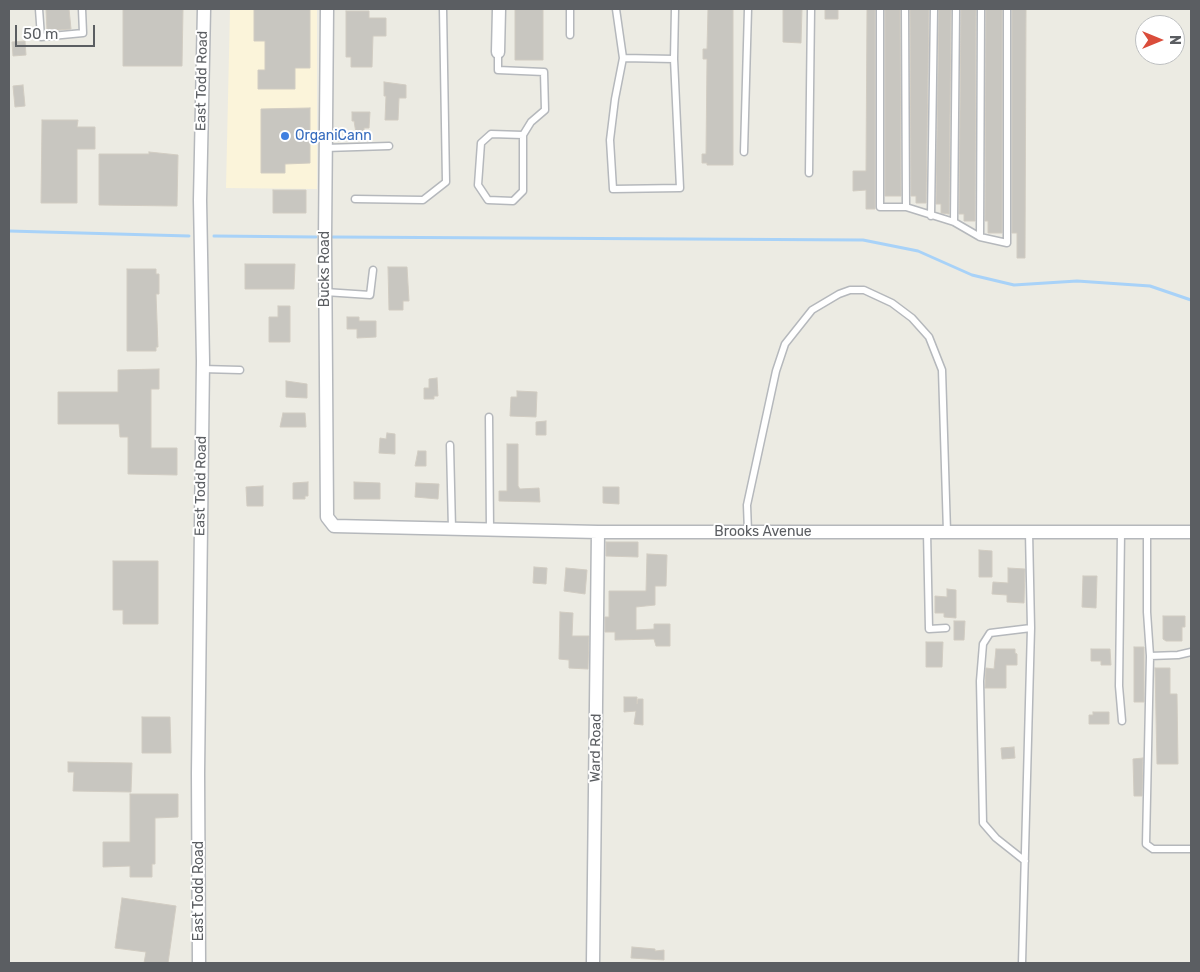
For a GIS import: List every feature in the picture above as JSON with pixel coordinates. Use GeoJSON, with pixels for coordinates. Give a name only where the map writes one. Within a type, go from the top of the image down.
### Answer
{"type":"FeatureCollection","features":[{"type":"Feature","properties":{"kind":"street","name":"East Todd Road"},"geometry":{"type":"LineString","coordinates":[[199,963],[198,773],[202,369],[200,200],[204,9]]}},
{"type":"Feature","properties":{"kind":"street","name":"Bucks Road"},"geometry":{"type":"LineString","coordinates":[[327,9],[325,148],[327,517],[334,526]]}},
{"type":"Feature","properties":{"kind":"street"},"geometry":{"type":"LineString","coordinates":[[498,9],[498,52]]}},
{"type":"Feature","properties":{"kind":"street","name":"Brooks Avenue"},"geometry":{"type":"LineString","coordinates":[[334,526],[598,532],[1191,532]]}},
{"type":"Feature","properties":{"kind":"street","name":"Ward Road"},"geometry":{"type":"LineString","coordinates":[[593,963],[598,532]]}},
{"type":"Feature","properties":{"kind":"lane"},"geometry":{"type":"LineString","coordinates":[[39,9],[41,37],[83,33],[82,9]]}},
{"type":"Feature","properties":{"kind":"lane"},"geometry":{"type":"LineString","coordinates":[[356,199],[424,200],[446,182],[443,9]]}},
{"type":"Feature","properties":{"kind":"lane"},"geometry":{"type":"LineString","coordinates":[[570,9],[570,35]]}},
{"type":"Feature","properties":{"kind":"lane"},"geometry":{"type":"LineString","coordinates":[[616,9],[624,58],[615,100],[610,140],[613,189],[680,188],[674,59],[675,9]]}},
{"type":"Feature","properties":{"kind":"lane"},"geometry":{"type":"LineString","coordinates":[[744,152],[748,9]]}},
{"type":"Feature","properties":{"kind":"lane"},"geometry":{"type":"LineString","coordinates":[[809,173],[811,9]]}},
{"type":"Feature","properties":{"kind":"lane"},"geometry":{"type":"LineString","coordinates":[[880,9],[880,207],[906,207],[954,222],[980,237],[1007,243],[1007,9]]}},
{"type":"Feature","properties":{"kind":"lane"},"geometry":{"type":"LineString","coordinates":[[905,9],[906,207]]}},
{"type":"Feature","properties":{"kind":"lane"},"geometry":{"type":"LineString","coordinates":[[931,216],[934,9]]}},
{"type":"Feature","properties":{"kind":"lane"},"geometry":{"type":"LineString","coordinates":[[954,222],[956,9]]}},
{"type":"Feature","properties":{"kind":"lane"},"geometry":{"type":"LineString","coordinates":[[980,237],[981,9]]}},
{"type":"Feature","properties":{"kind":"lane"},"geometry":{"type":"LineString","coordinates":[[498,52],[498,70],[544,72],[546,110],[531,122],[524,135],[523,191],[513,200],[488,200],[478,185],[481,143],[491,134],[524,135]]}},
{"type":"Feature","properties":{"kind":"lane"},"geometry":{"type":"LineString","coordinates":[[624,58],[674,59]]}},
{"type":"Feature","properties":{"kind":"lane"},"geometry":{"type":"LineString","coordinates":[[325,148],[389,146]]}},
{"type":"Feature","properties":{"kind":"lane"},"geometry":{"type":"LineString","coordinates":[[325,292],[370,295],[373,270]]}},
{"type":"Feature","properties":{"kind":"lane"},"geometry":{"type":"LineString","coordinates":[[748,532],[747,505],[776,371],[785,344],[812,310],[838,294],[850,290],[864,290],[892,303],[912,318],[929,337],[942,370],[947,532]]}},
{"type":"Feature","properties":{"kind":"lane"},"geometry":{"type":"LineString","coordinates":[[202,369],[240,370]]}},
{"type":"Feature","properties":{"kind":"lane"},"geometry":{"type":"LineString","coordinates":[[489,417],[490,530]]}},
{"type":"Feature","properties":{"kind":"lane"},"geometry":{"type":"LineString","coordinates":[[450,445],[452,529]]}},
{"type":"Feature","properties":{"kind":"lane"},"geometry":{"type":"LineString","coordinates":[[927,532],[929,630],[946,628]]}},
{"type":"Feature","properties":{"kind":"lane"},"geometry":{"type":"LineString","coordinates":[[1022,963],[1031,628],[1030,532]]}},
{"type":"Feature","properties":{"kind":"lane"},"geometry":{"type":"LineString","coordinates":[[1121,532],[1119,686],[1122,721]]}},
{"type":"Feature","properties":{"kind":"lane"},"geometry":{"type":"LineString","coordinates":[[1147,532],[1146,612],[1150,656],[1146,844],[1153,849],[1191,849]]}},
{"type":"Feature","properties":{"kind":"lane"},"geometry":{"type":"LineString","coordinates":[[1024,862],[996,838],[983,823],[980,681],[984,644],[990,633],[1031,628]]}},
{"type":"Feature","properties":{"kind":"lane"},"geometry":{"type":"LineString","coordinates":[[1150,656],[1178,655],[1191,652]]}},
{"type":"Feature","properties":{"kind":"shaded area"},"geometry":{"type":"Polygon","coordinates":[[[230,9],[317,9],[317,189],[226,188],[230,9]]]}},
{"type":"Feature","properties":{"kind":"building"},"geometry":{"type":"Polygon","coordinates":[[[46,9],[69,9],[71,29],[47,31],[46,9]]]}},
{"type":"Feature","properties":{"kind":"building"},"geometry":{"type":"Polygon","coordinates":[[[123,9],[183,9],[182,66],[123,66],[123,9]]]}},
{"type":"Feature","properties":{"kind":"building"},"geometry":{"type":"Polygon","coordinates":[[[254,9],[310,9],[310,68],[295,68],[295,89],[258,89],[258,70],[265,70],[265,41],[254,41],[254,9]]]}},
{"type":"Feature","properties":{"kind":"building"},"geometry":{"type":"Polygon","coordinates":[[[515,9],[543,9],[543,60],[515,60],[515,9]]]}},
{"type":"Feature","properties":{"kind":"building"},"geometry":{"type":"Polygon","coordinates":[[[708,9],[733,9],[733,165],[707,165],[707,163],[702,163],[702,154],[706,154],[707,59],[703,59],[703,49],[707,49],[708,9]]]}},
{"type":"Feature","properties":{"kind":"building"},"geometry":{"type":"Polygon","coordinates":[[[783,9],[802,9],[801,43],[783,42],[783,9]]]}},
{"type":"Feature","properties":{"kind":"building"},"geometry":{"type":"Polygon","coordinates":[[[825,9],[838,9],[838,19],[825,19],[825,9]]]}},
{"type":"Feature","properties":{"kind":"building"},"geometry":{"type":"Polygon","coordinates":[[[867,9],[875,9],[875,209],[866,209],[866,190],[853,191],[853,171],[866,171],[867,9]]]}},
{"type":"Feature","properties":{"kind":"building"},"geometry":{"type":"Polygon","coordinates":[[[885,9],[900,9],[901,196],[885,196],[885,9]]]}},
{"type":"Feature","properties":{"kind":"building"},"geometry":{"type":"Polygon","coordinates":[[[910,9],[929,9],[926,203],[916,203],[916,196],[911,196],[910,9]]]}},
{"type":"Feature","properties":{"kind":"building"},"geometry":{"type":"Polygon","coordinates":[[[939,9],[951,9],[949,214],[941,213],[941,204],[936,204],[939,9]]]}},
{"type":"Feature","properties":{"kind":"building"},"geometry":{"type":"Polygon","coordinates":[[[961,9],[976,9],[975,221],[964,221],[964,214],[959,214],[961,9]]]}},
{"type":"Feature","properties":{"kind":"building"},"geometry":{"type":"Polygon","coordinates":[[[986,9],[1002,9],[1002,233],[988,233],[988,221],[985,221],[986,9]]]}},
{"type":"Feature","properties":{"kind":"building"},"geometry":{"type":"Polygon","coordinates":[[[1012,9],[1026,9],[1025,258],[1017,258],[1017,233],[1012,233],[1012,9]]]}},
{"type":"Feature","properties":{"kind":"building"},"geometry":{"type":"Polygon","coordinates":[[[346,11],[369,11],[369,18],[386,18],[386,36],[373,36],[372,67],[351,67],[351,57],[346,57],[346,11]]]}},
{"type":"Feature","properties":{"kind":"building"},"geometry":{"type":"Polygon","coordinates":[[[25,41],[26,55],[13,56],[12,42],[25,41]]]}},
{"type":"Feature","properties":{"kind":"building"},"geometry":{"type":"Polygon","coordinates":[[[384,82],[406,85],[406,98],[399,98],[398,120],[385,120],[386,96],[384,96],[384,82]]]}},
{"type":"Feature","properties":{"kind":"building"},"geometry":{"type":"Polygon","coordinates":[[[23,85],[25,106],[15,107],[13,86],[23,85]]]}},
{"type":"Feature","properties":{"kind":"building","name":"OrganiCann"},"geometry":{"type":"Polygon","coordinates":[[[310,108],[310,163],[285,164],[285,173],[261,173],[261,109],[310,108]]]}},
{"type":"Feature","properties":{"kind":"building"},"geometry":{"type":"Polygon","coordinates":[[[352,112],[370,112],[369,128],[364,128],[364,133],[356,133],[354,121],[352,121],[352,112]]]}},
{"type":"Feature","properties":{"kind":"building"},"geometry":{"type":"Polygon","coordinates":[[[42,120],[78,120],[77,127],[95,127],[95,149],[77,149],[77,203],[41,203],[42,120]]]}},
{"type":"Feature","properties":{"kind":"building"},"geometry":{"type":"Polygon","coordinates":[[[149,152],[178,155],[177,206],[99,205],[99,154],[149,154],[149,152]]]}},
{"type":"Feature","properties":{"kind":"building"},"geometry":{"type":"Polygon","coordinates":[[[273,190],[306,190],[306,213],[273,213],[273,190]]]}},
{"type":"Feature","properties":{"kind":"building"},"geometry":{"type":"Polygon","coordinates":[[[245,264],[295,264],[294,289],[245,289],[245,264]]]}},
{"type":"Feature","properties":{"kind":"building"},"geometry":{"type":"Polygon","coordinates":[[[388,267],[407,267],[409,301],[403,301],[403,310],[389,310],[388,267]]]}},
{"type":"Feature","properties":{"kind":"building"},"geometry":{"type":"Polygon","coordinates":[[[127,269],[156,269],[156,274],[159,274],[159,294],[156,294],[158,347],[156,347],[156,351],[127,351],[127,269]]]}},
{"type":"Feature","properties":{"kind":"building"},"geometry":{"type":"Polygon","coordinates":[[[278,306],[290,306],[290,342],[269,342],[269,317],[278,317],[278,306]]]}},
{"type":"Feature","properties":{"kind":"building"},"geometry":{"type":"Polygon","coordinates":[[[347,317],[359,317],[359,321],[376,321],[376,337],[357,338],[357,329],[347,329],[347,317]]]}},
{"type":"Feature","properties":{"kind":"building"},"geometry":{"type":"Polygon","coordinates":[[[159,369],[159,389],[151,389],[151,448],[177,448],[177,475],[128,474],[128,437],[120,437],[119,424],[58,424],[58,392],[118,392],[118,370],[159,369]]]}},
{"type":"Feature","properties":{"kind":"building"},"geometry":{"type":"Polygon","coordinates":[[[437,378],[438,396],[434,396],[434,399],[424,399],[424,388],[429,388],[429,379],[437,378]]]}},
{"type":"Feature","properties":{"kind":"building"},"geometry":{"type":"Polygon","coordinates":[[[286,381],[307,384],[307,398],[286,397],[286,381]]]}},
{"type":"Feature","properties":{"kind":"building"},"geometry":{"type":"Polygon","coordinates":[[[517,391],[537,392],[536,417],[510,416],[511,397],[517,397],[517,391]]]}},
{"type":"Feature","properties":{"kind":"building"},"geometry":{"type":"Polygon","coordinates":[[[283,413],[305,413],[306,427],[280,427],[283,413]]]}},
{"type":"Feature","properties":{"kind":"building"},"geometry":{"type":"Polygon","coordinates":[[[546,421],[546,435],[536,435],[536,422],[546,421]]]}},
{"type":"Feature","properties":{"kind":"building"},"geometry":{"type":"Polygon","coordinates":[[[387,433],[395,434],[395,454],[379,453],[380,438],[386,439],[387,433]]]}},
{"type":"Feature","properties":{"kind":"building"},"geometry":{"type":"Polygon","coordinates":[[[507,444],[518,444],[518,486],[520,489],[539,488],[540,502],[499,501],[499,491],[507,491],[507,444]]]}},
{"type":"Feature","properties":{"kind":"building"},"geometry":{"type":"Polygon","coordinates":[[[418,451],[426,451],[426,466],[415,466],[418,451]]]}},
{"type":"Feature","properties":{"kind":"building"},"geometry":{"type":"Polygon","coordinates":[[[308,482],[308,496],[305,496],[305,499],[293,499],[293,483],[308,482]]]}},
{"type":"Feature","properties":{"kind":"building"},"geometry":{"type":"Polygon","coordinates":[[[354,482],[380,483],[380,499],[354,499],[354,482]]]}},
{"type":"Feature","properties":{"kind":"building"},"geometry":{"type":"Polygon","coordinates":[[[416,483],[439,484],[438,499],[415,497],[416,483]]]}},
{"type":"Feature","properties":{"kind":"building"},"geometry":{"type":"Polygon","coordinates":[[[263,486],[263,506],[247,506],[246,487],[263,486]]]}},
{"type":"Feature","properties":{"kind":"building"},"geometry":{"type":"Polygon","coordinates":[[[603,487],[619,487],[619,504],[603,503],[603,487]]]}},
{"type":"Feature","properties":{"kind":"building"},"geometry":{"type":"Polygon","coordinates":[[[606,542],[638,542],[638,557],[606,556],[606,542]]]}},
{"type":"Feature","properties":{"kind":"building"},"geometry":{"type":"Polygon","coordinates":[[[979,550],[992,551],[992,577],[979,577],[979,550]]]}},
{"type":"Feature","properties":{"kind":"building"},"geometry":{"type":"Polygon","coordinates":[[[647,554],[667,555],[666,586],[655,586],[655,605],[636,607],[636,630],[654,629],[654,624],[670,624],[670,646],[656,646],[654,639],[615,640],[615,632],[605,632],[605,617],[609,617],[609,591],[646,591],[647,554]]]}},
{"type":"Feature","properties":{"kind":"building"},"geometry":{"type":"Polygon","coordinates":[[[113,561],[158,561],[158,624],[123,624],[123,610],[113,610],[113,561]]]}},
{"type":"Feature","properties":{"kind":"building"},"geometry":{"type":"Polygon","coordinates":[[[534,567],[547,568],[546,584],[533,583],[534,567]]]}},
{"type":"Feature","properties":{"kind":"building"},"geometry":{"type":"Polygon","coordinates":[[[566,568],[587,570],[585,594],[564,591],[566,568]]]}},
{"type":"Feature","properties":{"kind":"building"},"geometry":{"type":"Polygon","coordinates":[[[1008,568],[1025,569],[1024,603],[1007,602],[1007,595],[992,594],[993,582],[1008,583],[1008,568]]]}},
{"type":"Feature","properties":{"kind":"building"},"geometry":{"type":"Polygon","coordinates":[[[1083,576],[1097,576],[1096,608],[1082,607],[1083,576]]]}},
{"type":"Feature","properties":{"kind":"building"},"geometry":{"type":"Polygon","coordinates":[[[947,589],[956,590],[956,618],[944,617],[944,613],[935,613],[935,596],[947,597],[947,589]]]}},
{"type":"Feature","properties":{"kind":"building"},"geometry":{"type":"Polygon","coordinates":[[[560,612],[573,613],[572,636],[589,636],[588,669],[569,668],[569,660],[559,659],[560,612]]]}},
{"type":"Feature","properties":{"kind":"building"},"geometry":{"type":"Polygon","coordinates":[[[1163,616],[1185,616],[1185,627],[1182,627],[1182,641],[1166,641],[1163,639],[1163,616]]]}},
{"type":"Feature","properties":{"kind":"building"},"geometry":{"type":"Polygon","coordinates":[[[954,621],[965,621],[964,640],[954,640],[954,621]]]}},
{"type":"Feature","properties":{"kind":"building"},"geometry":{"type":"Polygon","coordinates":[[[926,642],[943,642],[942,667],[926,667],[926,642]]]}},
{"type":"Feature","properties":{"kind":"building"},"geometry":{"type":"Polygon","coordinates":[[[1134,647],[1144,647],[1144,702],[1134,702],[1134,647]]]}},
{"type":"Feature","properties":{"kind":"building"},"geometry":{"type":"Polygon","coordinates":[[[996,649],[1015,649],[1017,665],[1006,665],[1006,688],[985,688],[986,668],[994,669],[996,649]]]}},
{"type":"Feature","properties":{"kind":"building"},"geometry":{"type":"Polygon","coordinates":[[[1091,649],[1110,649],[1111,665],[1101,665],[1101,661],[1091,661],[1091,649]]]}},
{"type":"Feature","properties":{"kind":"building"},"geometry":{"type":"Polygon","coordinates":[[[1155,668],[1170,668],[1170,694],[1177,694],[1178,764],[1157,764],[1155,668]]]}},
{"type":"Feature","properties":{"kind":"building"},"geometry":{"type":"Polygon","coordinates":[[[624,697],[637,697],[637,704],[638,699],[643,699],[643,725],[634,724],[636,711],[624,712],[624,697]]]}},
{"type":"Feature","properties":{"kind":"building"},"geometry":{"type":"Polygon","coordinates":[[[1093,712],[1109,712],[1109,724],[1089,724],[1089,715],[1093,715],[1093,712]]]}},
{"type":"Feature","properties":{"kind":"building"},"geometry":{"type":"Polygon","coordinates":[[[142,717],[170,717],[171,753],[142,753],[142,717]]]}},
{"type":"Feature","properties":{"kind":"building"},"geometry":{"type":"Polygon","coordinates":[[[1014,747],[1015,758],[1002,759],[1001,748],[1014,747]]]}},
{"type":"Feature","properties":{"kind":"building"},"geometry":{"type":"Polygon","coordinates":[[[1143,758],[1142,796],[1134,796],[1133,759],[1143,758]]]}},
{"type":"Feature","properties":{"kind":"building"},"geometry":{"type":"Polygon","coordinates":[[[68,762],[132,763],[131,792],[73,791],[74,772],[68,772],[68,762]]]}},
{"type":"Feature","properties":{"kind":"building"},"geometry":{"type":"Polygon","coordinates":[[[130,794],[178,794],[178,817],[155,818],[155,864],[152,864],[152,877],[130,877],[130,866],[103,867],[103,842],[130,842],[130,794]]]}},
{"type":"Feature","properties":{"kind":"building"},"geometry":{"type":"Polygon","coordinates":[[[122,898],[176,906],[168,963],[144,963],[146,952],[115,948],[122,898]]]}},
{"type":"Feature","properties":{"kind":"building"},"geometry":{"type":"Polygon","coordinates":[[[632,947],[655,949],[655,951],[664,950],[664,960],[631,958],[632,947]]]}},
{"type":"Feature","properties":{"kind":"waterway"},"geometry":{"type":"LineString","coordinates":[[9,231],[189,236]]}},
{"type":"Feature","properties":{"kind":"waterway"},"geometry":{"type":"LineString","coordinates":[[214,236],[316,237]]}},
{"type":"Feature","properties":{"kind":"waterway"},"geometry":{"type":"LineString","coordinates":[[333,237],[863,240],[918,251],[972,275],[1014,285],[1077,281],[1150,286],[1191,300]]}},
{"type":"Feature","properties":{"kind":"place","name":"OrganiCann"},"geometry":{"type":"Point","coordinates":[285,136]}}]}
